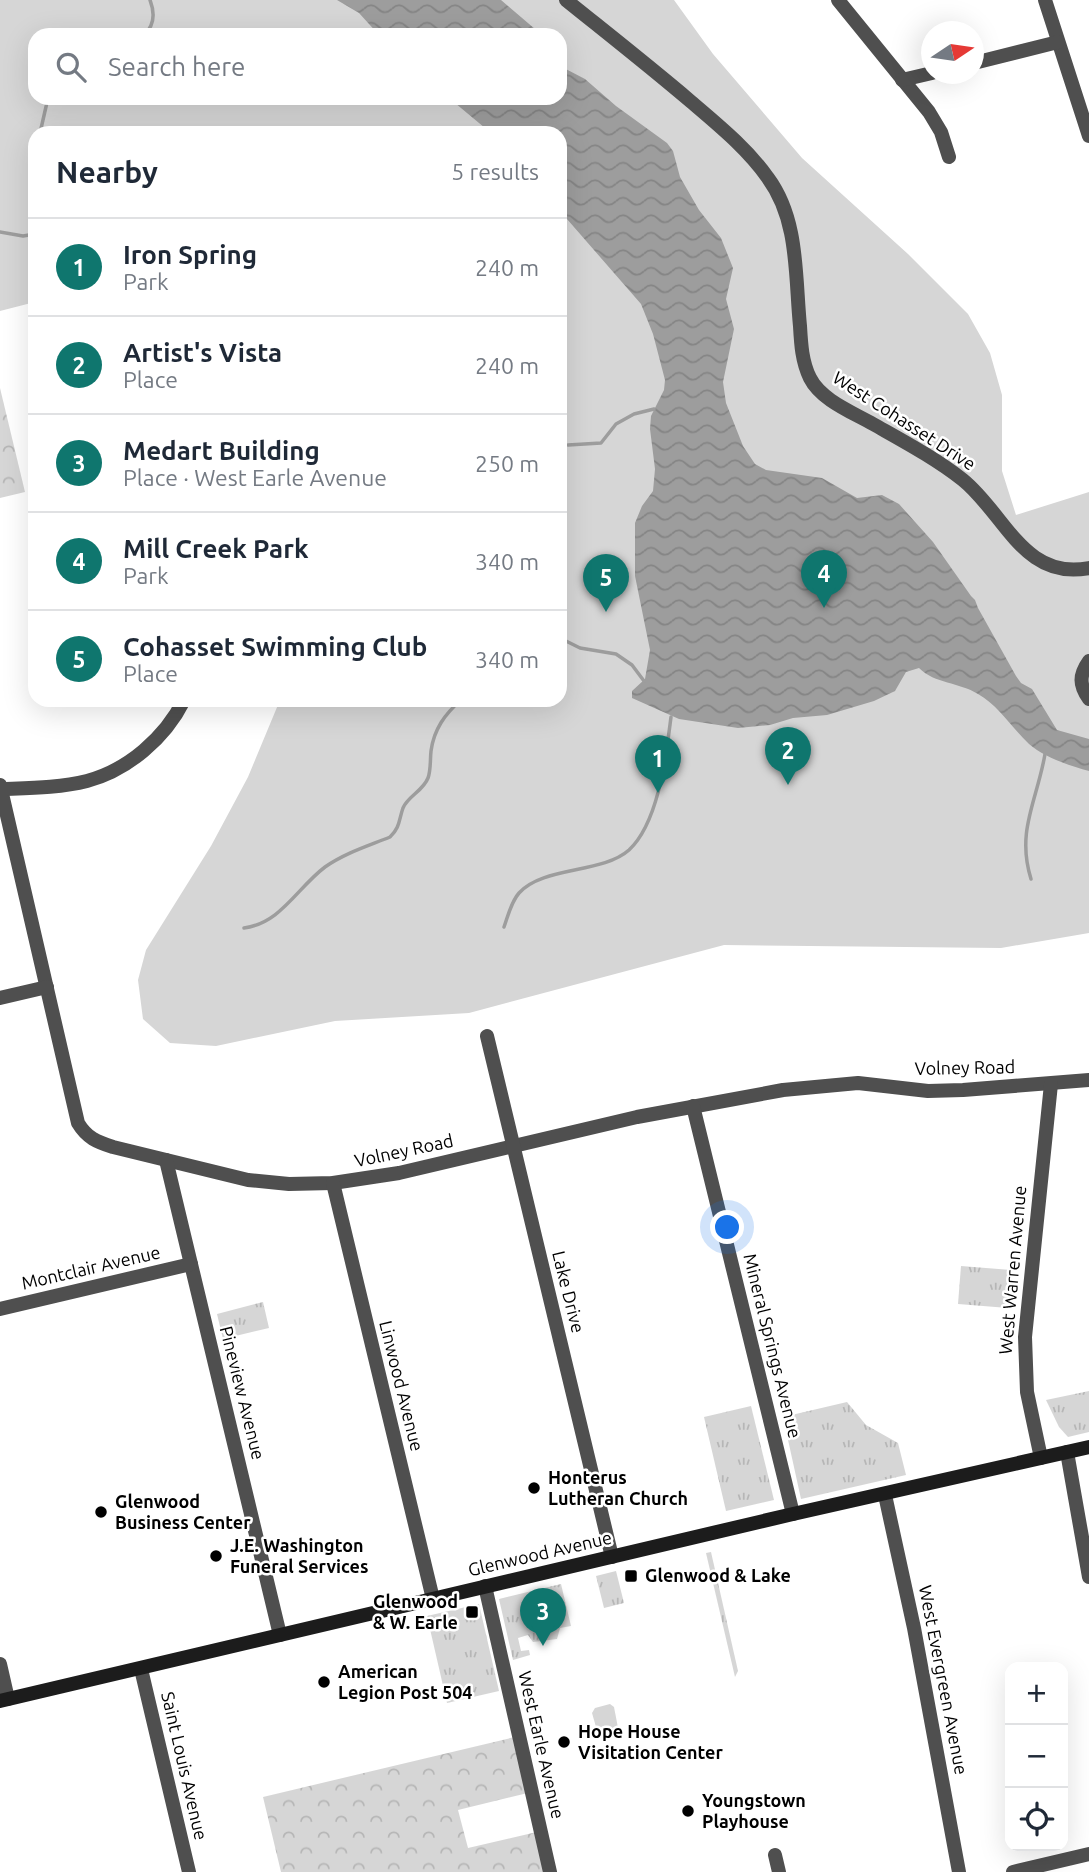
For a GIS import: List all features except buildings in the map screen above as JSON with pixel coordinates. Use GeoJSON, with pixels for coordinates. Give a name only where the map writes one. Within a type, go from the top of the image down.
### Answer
{"type":"FeatureCollection","features":[{"type":"Feature","properties":{"kind":"main road","name":"Glenwood Avenue"},"geometry":{"type":"LineString","coordinates":[[4,1700],[1089,1447]]}},
{"type":"Feature","properties":{"kind":"street","name":"West Cohasset Drive"},"geometry":{"type":"LineString","coordinates":[[566,0],[713,120],[770,180],[780,196],[789,224],[803,359],[811,382],[835,402],[931,457],[962,479],[1036,561],[1065,570],[1089,568]]}},
{"type":"Feature","properties":{"kind":"street"},"geometry":{"type":"LineString","coordinates":[[838,0],[936,122],[949,157]]}},
{"type":"Feature","properties":{"kind":"street"},"geometry":{"type":"LineString","coordinates":[[1045,0],[1089,136]]}},
{"type":"Feature","properties":{"kind":"street"},"geometry":{"type":"LineString","coordinates":[[984,60],[1058,42]]}},
{"type":"Feature","properties":{"kind":"street"},"geometry":{"type":"LineString","coordinates":[[902,80],[921,76]]}},
{"type":"Feature","properties":{"kind":"street"},"geometry":{"type":"LineString","coordinates":[[1089,661],[1080,682],[1089,699]]}},
{"type":"Feature","properties":{"kind":"street"},"geometry":{"type":"LineString","coordinates":[[0,787],[85,782],[112,771],[148,747],[179,707]]}},
{"type":"Feature","properties":{"kind":"street","name":"Volney Road"},"geometry":{"type":"LineString","coordinates":[[0,787],[75,1111],[84,1134],[99,1143],[248,1180],[333,1184],[398,1174],[694,1106],[783,1090],[858,1083],[930,1091],[1089,1080]]}},
{"type":"Feature","properties":{"kind":"street"},"geometry":{"type":"LineString","coordinates":[[0,998],[47,987]]}},
{"type":"Feature","properties":{"kind":"street","name":"Lake Drive"},"geometry":{"type":"LineString","coordinates":[[487,1036],[612,1557]]}},
{"type":"Feature","properties":{"kind":"street","name":"West Warren Avenue"},"geometry":{"type":"LineString","coordinates":[[1041,1458],[1027,1392],[1025,1337],[1051,1084]]}},
{"type":"Feature","properties":{"kind":"street","name":"Mineral Springs Avenue"},"geometry":{"type":"LineString","coordinates":[[694,1106],[793,1514]]}},
{"type":"Feature","properties":{"kind":"street","name":"Pineview Avenue"},"geometry":{"type":"LineString","coordinates":[[166,1160],[280,1636]]}},
{"type":"Feature","properties":{"kind":"street","name":"Linwood Avenue"},"geometry":{"type":"LineString","coordinates":[[333,1184],[433,1598]]}},
{"type":"Feature","properties":{"kind":"street","name":"Montclair Avenue"},"geometry":{"type":"LineString","coordinates":[[0,1309],[191,1264]]}},
{"type":"Feature","properties":{"kind":"street"},"geometry":{"type":"LineString","coordinates":[[1067,1452],[1089,1577]]}},
{"type":"Feature","properties":{"kind":"street","name":"West Evergreen Avenue"},"geometry":{"type":"LineString","coordinates":[[885,1495],[915,1628],[959,1872]]}},
{"type":"Feature","properties":{"kind":"street","name":"West Earle Avenue"},"geometry":{"type":"LineString","coordinates":[[485,1586],[550,1872]]}},
{"type":"Feature","properties":{"kind":"street"},"geometry":{"type":"LineString","coordinates":[[0,1664],[4,1700]]}},
{"type":"Feature","properties":{"kind":"street","name":"Saint Louis Avenue"},"geometry":{"type":"LineString","coordinates":[[141,1669],[190,1872]]}},
{"type":"Feature","properties":{"kind":"street"},"geometry":{"type":"LineString","coordinates":[[1013,1872],[1089,1854]]}},
{"type":"Feature","properties":{"kind":"street"},"geometry":{"type":"LineString","coordinates":[[775,1855],[779,1872]]}},
{"type":"Feature","properties":{"kind":"green space"},"geometry":{"type":"Polygon","coordinates":[[[0,0],[674,0],[713,54],[802,158],[908,254],[968,314],[990,353],[1002,395],[1002,471],[1016,515],[1089,492],[1089,933],[1001,948],[724,945],[469,1013],[335,1021],[216,1046],[170,1043],[143,1019],[138,980],[146,950],[211,846],[248,777],[277,707],[567,707],[567,126],[28,126],[28,304],[0,311],[0,0]]]}},
{"type":"Feature","properties":{"kind":"green space"},"geometry":{"type":"Polygon","coordinates":[[[0,388],[25,492],[0,498],[0,388]]]}},
{"type":"Feature","properties":{"kind":"green space"},"geometry":{"type":"Polygon","coordinates":[[[961,1266],[1011,1270],[1008,1308],[958,1304],[961,1266]]]}},
{"type":"Feature","properties":{"kind":"green space"},"geometry":{"type":"Polygon","coordinates":[[[263,1302],[269,1328],[223,1339],[217,1314],[263,1302]]]}},
{"type":"Feature","properties":{"kind":"green space"},"geometry":{"type":"Polygon","coordinates":[[[1089,1391],[1089,1432],[1068,1437],[1059,1427],[1046,1400],[1089,1391]]]}},
{"type":"Feature","properties":{"kind":"green space"},"geometry":{"type":"Polygon","coordinates":[[[847,1402],[866,1425],[898,1443],[906,1475],[801,1499],[783,1417],[847,1402]]]}},
{"type":"Feature","properties":{"kind":"green space"},"geometry":{"type":"Polygon","coordinates":[[[751,1406],[774,1500],[726,1511],[704,1417],[751,1406]]]}},
{"type":"Feature","properties":{"kind":"green space"},"geometry":{"type":"Polygon","coordinates":[[[711,1552],[738,1671],[735,1677],[706,1553],[711,1552]]]}},
{"type":"Feature","properties":{"kind":"green space"},"geometry":{"type":"Polygon","coordinates":[[[616,1571],[624,1603],[604,1608],[596,1576],[616,1571]]]}},
{"type":"Feature","properties":{"kind":"green space"},"geometry":{"type":"Polygon","coordinates":[[[561,1584],[571,1626],[560,1628],[557,1639],[533,1642],[528,1635],[518,1638],[521,1651],[529,1650],[530,1655],[513,1660],[499,1599],[561,1584]]]}},
{"type":"Feature","properties":{"kind":"green space"},"geometry":{"type":"Polygon","coordinates":[[[479,1604],[499,1691],[447,1703],[427,1616],[479,1604]]]}},
{"type":"Feature","properties":{"kind":"green space"},"geometry":{"type":"Polygon","coordinates":[[[610,1704],[614,1707],[619,1733],[603,1737],[598,1734],[592,1713],[595,1708],[610,1704]]]}},
{"type":"Feature","properties":{"kind":"green space"},"geometry":{"type":"Polygon","coordinates":[[[519,1736],[532,1792],[458,1810],[468,1848],[541,1831],[550,1872],[281,1872],[263,1797],[519,1736]]]}},
{"type":"Feature","properties":{"kind":"water"},"geometry":{"type":"Polygon","coordinates":[[[337,0],[501,0],[534,28],[373,28],[359,13],[337,0]]]}},
{"type":"Feature","properties":{"kind":"water"},"geometry":{"type":"Polygon","coordinates":[[[567,70],[585,79],[616,106],[667,143],[673,151],[680,177],[699,210],[721,238],[733,268],[726,299],[734,329],[723,382],[726,403],[743,446],[755,464],[766,470],[822,478],[857,498],[882,495],[899,504],[933,542],[975,600],[1016,676],[1021,683],[1032,689],[1057,730],[1089,739],[1089,771],[1042,753],[1029,744],[986,699],[971,690],[932,677],[919,668],[906,672],[895,691],[874,701],[827,715],[793,718],[770,725],[738,728],[679,719],[632,698],[632,691],[645,679],[650,650],[635,576],[635,523],[642,506],[653,491],[655,469],[651,416],[664,390],[665,380],[653,334],[641,304],[567,219],[567,126],[483,126],[457,105],[567,105],[567,70]]]}},
{"type":"Feature","properties":{"kind":"waterway"},"geometry":{"type":"LineString","coordinates":[[149,28],[153,19],[150,0]]}},
{"type":"Feature","properties":{"kind":"waterway"},"geometry":{"type":"LineString","coordinates":[[42,126],[46,105]]}},
{"type":"Feature","properties":{"kind":"waterway"},"geometry":{"type":"LineString","coordinates":[[0,232],[28,235]]}},
{"type":"Feature","properties":{"kind":"waterway"},"geometry":{"type":"LineString","coordinates":[[568,445],[601,443],[616,424],[634,414],[654,409]]}},
{"type":"Feature","properties":{"kind":"waterway"},"geometry":{"type":"LineString","coordinates":[[567,642],[580,648],[616,654],[632,665],[644,681]]}},
{"type":"Feature","properties":{"kind":"waterway"},"geometry":{"type":"LineString","coordinates":[[244,928],[257,925],[279,912],[325,867],[393,834],[405,804],[428,778],[432,743],[445,716],[454,707]]}},
{"type":"Feature","properties":{"kind":"waterway"},"geometry":{"type":"LineString","coordinates":[[504,927],[514,901],[530,884],[618,858],[639,838],[654,806],[667,750],[671,717]]}},
{"type":"Feature","properties":{"kind":"waterway"},"geometry":{"type":"LineString","coordinates":[[1031,879],[1027,862],[1027,831],[1045,754]]}},
{"type":"Feature","properties":{"kind":"place","name":"Mill Creek Park"},"geometry":{"type":"Point","coordinates":[824,608]}},
{"type":"Feature","properties":{"kind":"place","name":"Cohasset Swimming Club"},"geometry":{"type":"Point","coordinates":[606,612]}},
{"type":"Feature","properties":{"kind":"place","name":"Artist's Vista"},"geometry":{"type":"Point","coordinates":[788,785]}},
{"type":"Feature","properties":{"kind":"place","name":"Iron Spring"},"geometry":{"type":"Point","coordinates":[658,793]}},
{"type":"Feature","properties":{"kind":"place","name":"Honterus Lutheran Church"},"geometry":{"type":"Point","coordinates":[534,1488]}},
{"type":"Feature","properties":{"kind":"place","name":"Glenwood Business Center"},"geometry":{"type":"Point","coordinates":[101,1512]}},
{"type":"Feature","properties":{"kind":"place","name":"J.E. Washington Funeral Services"},"geometry":{"type":"Point","coordinates":[216,1556]}},
{"type":"Feature","properties":{"kind":"place","name":"Glenwood & Lake"},"geometry":{"type":"Point","coordinates":[631,1576]}},
{"type":"Feature","properties":{"kind":"place","name":"Glenwood & W. Earle"},"geometry":{"type":"Point","coordinates":[472,1612]}},
{"type":"Feature","properties":{"kind":"place","name":"Medart Building"},"geometry":{"type":"Point","coordinates":[543,1646]}},
{"type":"Feature","properties":{"kind":"place","name":"American Legion Post 504"},"geometry":{"type":"Point","coordinates":[324,1682]}},
{"type":"Feature","properties":{"kind":"place","name":"Hope House Visitation Center"},"geometry":{"type":"Point","coordinates":[564,1742]}},
{"type":"Feature","properties":{"kind":"place","name":"Youngstown Playhouse"},"geometry":{"type":"Point","coordinates":[688,1811]}}]}
